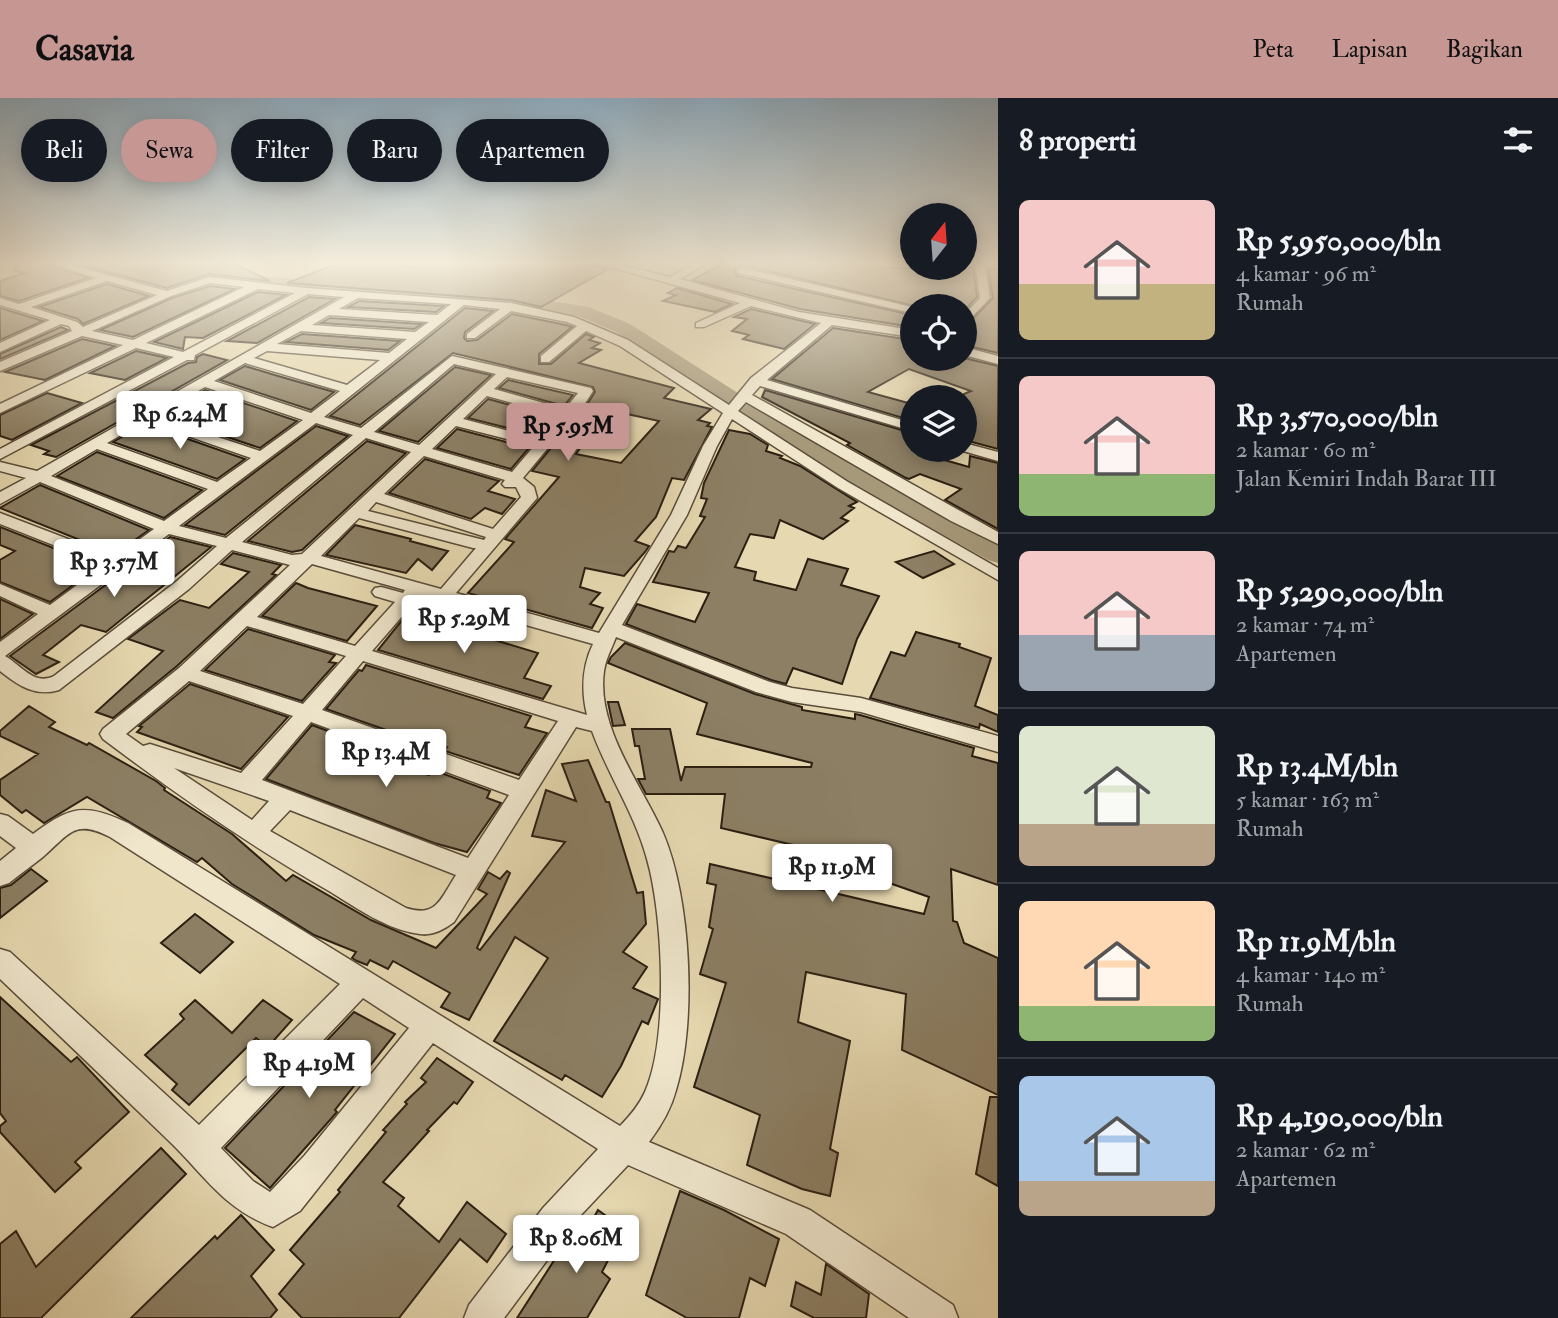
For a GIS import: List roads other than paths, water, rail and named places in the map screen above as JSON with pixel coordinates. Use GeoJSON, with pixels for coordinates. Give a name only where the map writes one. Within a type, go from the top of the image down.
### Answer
{"type":"FeatureCollection","features":[{"type":"Feature","properties":{"kind":"street"},"geometry":{"type":"LineString","coordinates":[[0,348],[58,321]]}},
{"type":"Feature","properties":{"kind":"street"},"geometry":{"type":"LineString","coordinates":[[62,321],[77,327],[77,331]]}},
{"type":"Feature","properties":{"kind":"street"},"geometry":{"type":"LineString","coordinates":[[0,367],[101,321]]}},
{"type":"Feature","properties":{"kind":"street"},"geometry":{"type":"LineString","coordinates":[[0,409],[181,321]]}},
{"type":"Feature","properties":{"kind":"street"},"geometry":{"type":"LineString","coordinates":[[0,455],[251,321]]}},
{"type":"Feature","properties":{"kind":"street"},"geometry":{"type":"LineString","coordinates":[[0,499],[310,321]]}},
{"type":"Feature","properties":{"kind":"street"},"geometry":{"type":"LineString","coordinates":[[0,651],[309,421],[436,321]]}},
{"type":"Feature","properties":{"kind":"street"},"geometry":{"type":"LineString","coordinates":[[471,336],[491,321]]}},
{"type":"Feature","properties":{"kind":"street"},"geometry":{"type":"LineString","coordinates":[[574,321],[624,343],[998,539]]}},
{"type":"Feature","properties":{"kind":"street"},"geometry":{"type":"LineString","coordinates":[[700,325],[709,321]]}},
{"type":"Feature","properties":{"kind":"street"},"geometry":{"type":"LineString","coordinates":[[825,321],[900,332]]}},
{"type":"Feature","properties":{"kind":"street"},"geometry":{"type":"LineString","coordinates":[[482,1318],[581,1189],[624,1147],[646,1120],[661,1092],[669,1053],[674,952],[669,901],[652,837],[626,785],[603,727],[593,689],[605,640],[665,541],[687,499],[702,458],[738,403],[756,381],[829,322]]}},
{"type":"Feature","properties":{"kind":"street"},"geometry":{"type":"LineString","coordinates":[[545,359],[586,326]]}},
{"type":"Feature","properties":{"kind":"street"},"geometry":{"type":"LineString","coordinates":[[299,327],[416,336]]}},
{"type":"Feature","properties":{"kind":"street"},"geometry":{"type":"LineString","coordinates":[[77,331],[230,367]]}},
{"type":"Feature","properties":{"kind":"street"},"geometry":{"type":"LineString","coordinates":[[264,347],[390,357]]}},
{"type":"Feature","properties":{"kind":"street"},"geometry":{"type":"LineString","coordinates":[[977,354],[998,360]]}},
{"type":"Feature","properties":{"kind":"street"},"geometry":{"type":"LineString","coordinates":[[244,359],[349,390]]}},
{"type":"Feature","properties":{"kind":"street"},"geometry":{"type":"LineString","coordinates":[[0,661],[36,687],[51,687],[183,585],[448,362],[457,361],[506,371],[586,391],[512,481]]}},
{"type":"Feature","properties":{"kind":"street"},"geometry":{"type":"LineString","coordinates":[[506,371],[358,513],[300,562],[186,673],[111,734],[254,833],[386,911],[419,923],[434,923],[445,914],[571,718]]}},
{"type":"Feature","properties":{"kind":"street"},"geometry":{"type":"LineString","coordinates":[[756,381],[900,423]]}},
{"type":"Feature","properties":{"kind":"street"},"geometry":{"type":"LineString","coordinates":[[199,384],[418,455],[512,481],[519,490],[519,497],[488,537],[426,598],[359,653],[246,783]]}},
{"type":"Feature","properties":{"kind":"street"},"geometry":{"type":"LineString","coordinates":[[485,391],[568,414]]}},
{"type":"Feature","properties":{"kind":"street"},"geometry":{"type":"LineString","coordinates":[[738,403],[855,492],[998,575]]}},
{"type":"Feature","properties":{"kind":"street"},"geometry":{"type":"LineString","coordinates":[[143,416],[260,456]]}},
{"type":"Feature","properties":{"kind":"street"},"geometry":{"type":"LineString","coordinates":[[453,421],[541,444]]}},
{"type":"Feature","properties":{"kind":"street"},"geometry":{"type":"LineString","coordinates":[[95,444],[218,488]]}},
{"type":"Feature","properties":{"kind":"street"},"geometry":{"type":"LineString","coordinates":[[977,451],[998,457]]}},
{"type":"Feature","properties":{"kind":"street"},"geometry":{"type":"LineString","coordinates":[[0,466],[38,476],[166,528],[426,598],[605,640],[763,687],[917,719],[998,744]]}},
{"type":"Feature","properties":{"kind":"street"},"geometry":{"type":"LineString","coordinates":[[373,496],[488,537]]}},
{"type":"Feature","properties":{"kind":"street"},"geometry":{"type":"LineString","coordinates":[[358,513],[488,537]]}},
{"type":"Feature","properties":{"kind":"street"},"geometry":{"type":"LineString","coordinates":[[0,518],[117,564]]}},
{"type":"Feature","properties":{"kind":"street"},"geometry":{"type":"LineString","coordinates":[[0,589],[52,612]]}},
{"type":"Feature","properties":{"kind":"street"},"geometry":{"type":"LineString","coordinates":[[244,619],[603,727]]}},
{"type":"Feature","properties":{"kind":"street"},"geometry":{"type":"LineString","coordinates":[[186,673],[308,713],[523,791]]}},
{"type":"Feature","properties":{"kind":"street"},"geometry":{"type":"LineString","coordinates":[[128,745],[246,783],[471,870]]}},
{"type":"Feature","properties":{"kind":"street"},"geometry":{"type":"LineString","coordinates":[[254,833],[286,799]]}},
{"type":"Feature","properties":{"kind":"street"},"geometry":{"type":"LineString","coordinates":[[0,876],[50,835],[73,821],[87,818],[119,830],[624,1147],[798,1222],[940,1318]]}},
{"type":"Feature","properties":{"kind":"street"},"geometry":{"type":"LineString","coordinates":[[0,823],[34,849]]}},
{"type":"Feature","properties":{"kind":"street"},"geometry":{"type":"LineString","coordinates":[[0,961],[198,1146],[237,1188],[260,1206],[273,1210],[288,1199],[316,1166],[429,1025]]}},
{"type":"Feature","properties":{"kind":"street"},"geometry":{"type":"LineString","coordinates":[[198,1146],[220,1128],[360,982]]}},
{"type":"Feature","properties":{"kind":"waterway"},"geometry":{"type":"LineString","coordinates":[[606,321],[623,328],[813,452],[998,554]]}}]}
